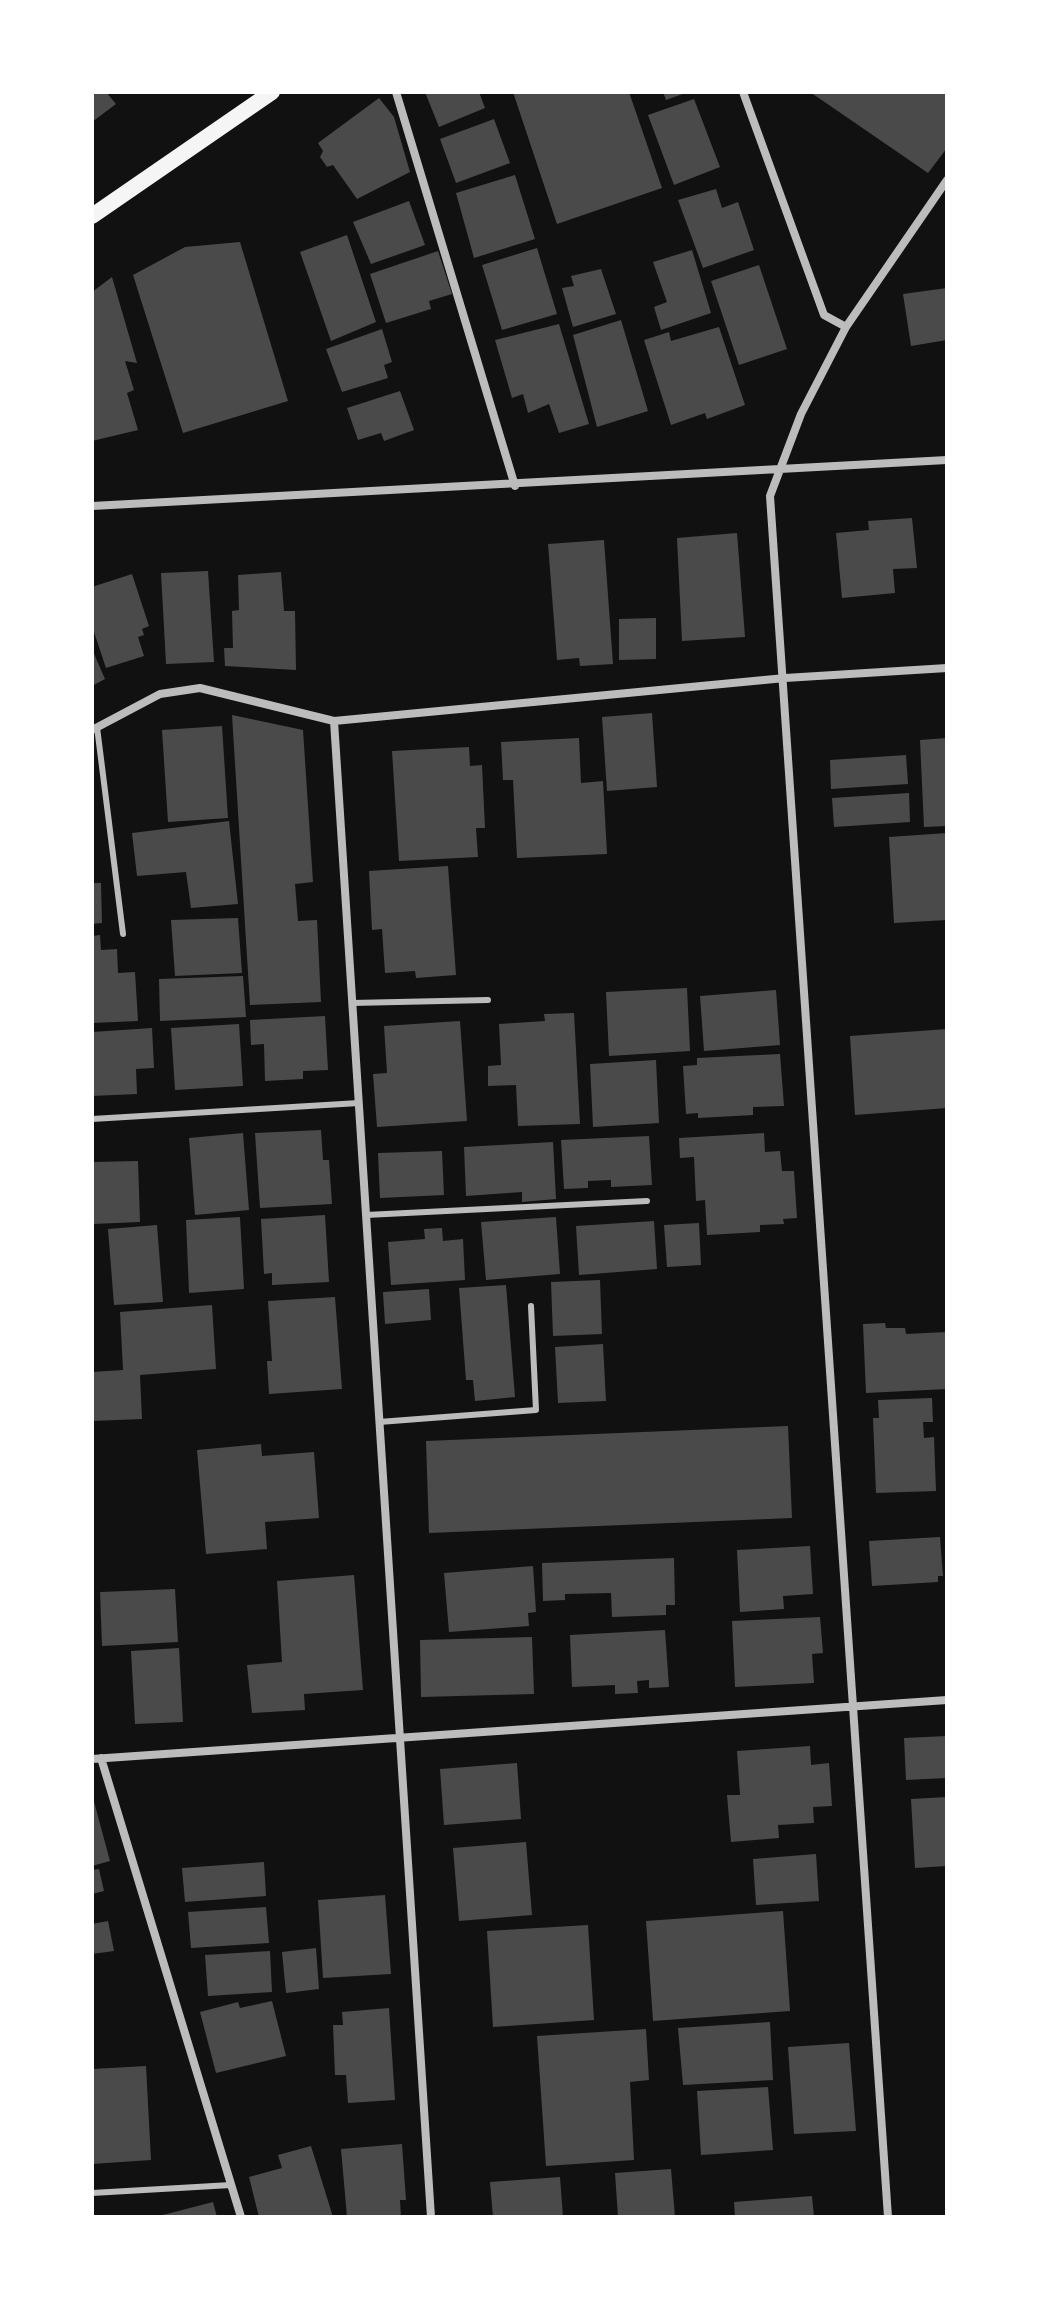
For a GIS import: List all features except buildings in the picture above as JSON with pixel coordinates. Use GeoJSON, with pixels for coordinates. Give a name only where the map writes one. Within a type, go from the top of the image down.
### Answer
{"type":"FeatureCollection","features":[{"type":"Feature","properties":{"kind":"main road"},"geometry":{"type":"LineString","coordinates":[[92,216],[272,92]]}},
{"type":"Feature","properties":{"kind":"street"},"geometry":{"type":"LineString","coordinates":[[396,92],[515,486]]}},
{"type":"Feature","properties":{"kind":"street"},"geometry":{"type":"LineString","coordinates":[[743,92],[824,315],[846,327]]}},
{"type":"Feature","properties":{"kind":"street"},"geometry":{"type":"LineString","coordinates":[[888,2217],[851,1707],[785,678],[770,496],[801,414],[846,327],[947,180]]}},
{"type":"Feature","properties":{"kind":"street"},"geometry":{"type":"LineString","coordinates":[[92,506],[515,486],[780,466],[947,460]]}},
{"type":"Feature","properties":{"kind":"street"},"geometry":{"type":"LineString","coordinates":[[94,728],[160,694],[200,688],[334,721],[785,678],[947,668]]}},
{"type":"Feature","properties":{"kind":"street"},"geometry":{"type":"LineString","coordinates":[[334,721],[431,2217]]}},
{"type":"Feature","properties":{"kind":"street"},"geometry":{"type":"LineString","coordinates":[[241,2217],[96,1759],[947,1700]]}},
{"type":"Feature","properties":{"kind":"lane"},"geometry":{"type":"LineString","coordinates":[[94,728],[123,934]]}},
{"type":"Feature","properties":{"kind":"lane"},"geometry":{"type":"LineString","coordinates":[[352,1003],[488,1000]]}},
{"type":"Feature","properties":{"kind":"lane"},"geometry":{"type":"LineString","coordinates":[[92,1119],[359,1103]]}},
{"type":"Feature","properties":{"kind":"lane"},"geometry":{"type":"LineString","coordinates":[[366,1215],[647,1201]]}},
{"type":"Feature","properties":{"kind":"lane"},"geometry":{"type":"LineString","coordinates":[[379,1422],[536,1410],[531,1306]]}},
{"type":"Feature","properties":{"kind":"lane"},"geometry":{"type":"LineString","coordinates":[[92,2193],[231,2185]]}}]}
